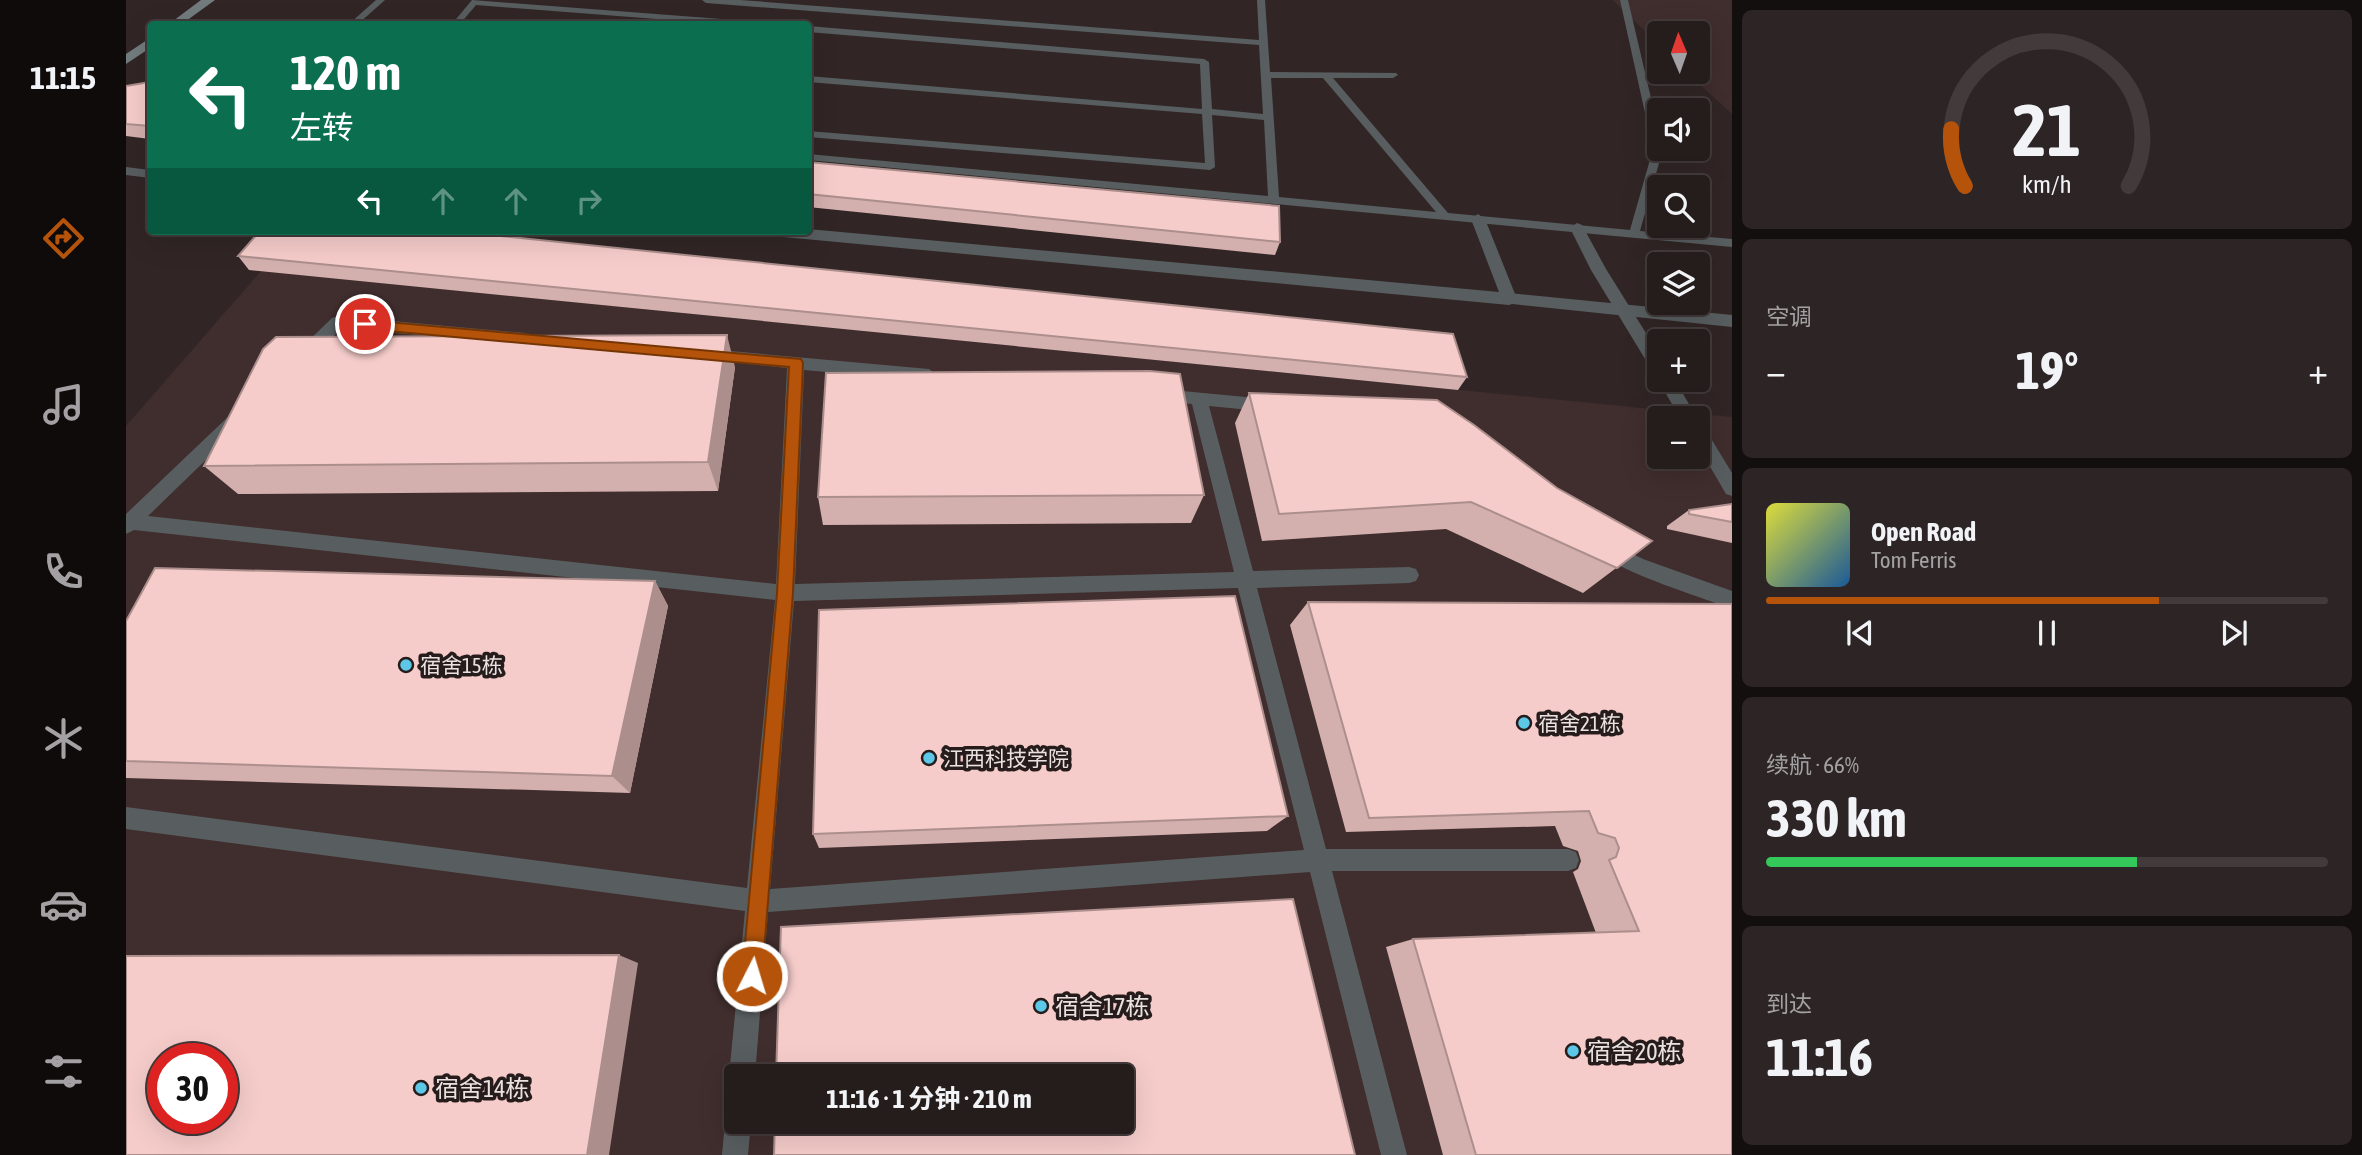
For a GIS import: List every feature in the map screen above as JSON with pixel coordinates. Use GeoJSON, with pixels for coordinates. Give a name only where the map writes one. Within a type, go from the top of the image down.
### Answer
{"type":"FeatureCollection","features":[{"type":"Feature","properties":{"kind":"main road"},"geometry":{"type":"LineString","coordinates":[[179,21],[209,0]]}},
{"type":"Feature","properties":{"kind":"main road"},"geometry":{"type":"LineString","coordinates":[[126,60],[147,44]]}},
{"type":"Feature","properties":{"kind":"street"},"geometry":{"type":"LineString","coordinates":[[126,172],[147,174]]}},
{"type":"Feature","properties":{"kind":"street"},"geometry":{"type":"LineString","coordinates":[[1478,219],[1509,299]]}},
{"type":"Feature","properties":{"kind":"street"},"geometry":{"type":"LineString","coordinates":[[1577,228],[1647,348]]}},
{"type":"Feature","properties":{"kind":"street"},"geometry":{"type":"LineString","coordinates":[[812,235],[1732,321]]}},
{"type":"Feature","properties":{"kind":"street"},"geometry":{"type":"LineString","coordinates":[[288,370],[338,322],[544,340]]}},
{"type":"Feature","properties":{"kind":"street"},"geometry":{"type":"LineString","coordinates":[[694,354],[949,376]]}},
{"type":"Feature","properties":{"kind":"street"},"geometry":{"type":"LineString","coordinates":[[744,1064],[785,593],[796,363]]}},
{"type":"Feature","properties":{"kind":"street"},"geometry":{"type":"LineString","coordinates":[[1143,394],[1295,407]]}},
{"type":"Feature","properties":{"kind":"street"},"geometry":{"type":"LineString","coordinates":[[1199,399],[1394,1155]]}},
{"type":"Feature","properties":{"kind":"street"},"geometry":{"type":"LineString","coordinates":[[128,524],[249,408]]}},
{"type":"Feature","properties":{"kind":"street"},"geometry":{"type":"LineString","coordinates":[[1710,452],[1732,489]]}},
{"type":"Feature","properties":{"kind":"street"},"geometry":{"type":"LineString","coordinates":[[128,524],[785,593],[1409,575]]}},
{"type":"Feature","properties":{"kind":"street"},"geometry":{"type":"LineString","coordinates":[[1591,540],[1636,565],[1732,600]]}},
{"type":"Feature","properties":{"kind":"street"},"geometry":{"type":"LineString","coordinates":[[126,818],[759,901],[1318,860],[1568,860]]}},
{"type":"Feature","properties":{"kind":"street"},"geometry":{"type":"LineString","coordinates":[[735,1155],[737,1134]]}},
{"type":"Feature","properties":{"kind":"lane"},"geometry":{"type":"LineString","coordinates":[[356,21],[381,0]]}},
{"type":"Feature","properties":{"kind":"lane"},"geometry":{"type":"LineString","coordinates":[[706,0],[1264,43]]}},
{"type":"Feature","properties":{"kind":"lane"},"geometry":{"type":"LineString","coordinates":[[1261,0],[1274,201]]}},
{"type":"Feature","properties":{"kind":"lane"},"geometry":{"type":"LineString","coordinates":[[1624,0],[1658,149],[1634,234]]}},
{"type":"Feature","properties":{"kind":"lane"},"geometry":{"type":"LineString","coordinates":[[458,21],[474,2],[711,21]]}},
{"type":"Feature","properties":{"kind":"lane"},"geometry":{"type":"LineString","coordinates":[[812,29],[1204,62],[1210,167],[812,134]]}},
{"type":"Feature","properties":{"kind":"lane"},"geometry":{"type":"LineString","coordinates":[[1266,75],[1393,75]]}},
{"type":"Feature","properties":{"kind":"lane"},"geometry":{"type":"LineString","coordinates":[[1326,75],[1446,216]]}},
{"type":"Feature","properties":{"kind":"lane"},"geometry":{"type":"LineString","coordinates":[[812,79],[1269,117]]}},
{"type":"Feature","properties":{"kind":"lane"},"geometry":{"type":"LineString","coordinates":[[812,157],[1732,243]]}},
{"type":"Feature","properties":{"kind":"shaded area"},"geometry":{"type":"Polygon","coordinates":[[[1613,0],[1732,0],[1732,114],[1699,84],[1710,84],[1710,21],[1647,21],[1647,33],[1613,0]]]}},
{"type":"Feature","properties":{"kind":"shaded area","name":"江西科技学院"},"geometry":{"type":"Polygon","coordinates":[[[261,271],[1647,409],[1647,469],[1710,469],[1710,415],[1732,417],[1732,1155],[126,1155],[126,426],[261,271]]]}},
{"type":"Feature","properties":{"kind":"building"},"geometry":{"type":"Polygon","coordinates":[[[147,82],[147,126],[126,124],[126,86],[147,82]]]}},
{"type":"Feature","properties":{"kind":"building"},"geometry":{"type":"Polygon","coordinates":[[[812,162],[1279,206],[1280,242],[812,194],[812,162]]]}},
{"type":"Feature","properties":{"kind":"building"},"geometry":{"type":"Polygon","coordinates":[[[256,235],[491,235],[1453,334],[1467,377],[238,256],[256,235]]]}},
{"type":"Feature","properties":{"kind":"building"},"geometry":{"type":"Polygon","coordinates":[[[727,335],[708,462],[204,466],[263,349],[276,337],[727,335]]]}},
{"type":"Feature","properties":{"kind":"building"},"geometry":{"type":"Polygon","coordinates":[[[1150,371],[1180,374],[1204,495],[818,497],[826,373],[1150,371]]]}},
{"type":"Feature","properties":{"kind":"building"},"geometry":{"type":"Polygon","coordinates":[[[1249,393],[1437,400],[1557,488],[1652,541],[1617,568],[1471,502],[1279,514],[1249,393]]]}},
{"type":"Feature","properties":{"kind":"building"},"geometry":{"type":"Polygon","coordinates":[[[1732,504],[1732,522],[1689,514],[1689,510],[1732,504]]]}},
{"type":"Feature","properties":{"kind":"building","name":"宿舍15栋"},"geometry":{"type":"Polygon","coordinates":[[[155,568],[655,581],[612,776],[126,761],[126,621],[155,568]]]}},
{"type":"Feature","properties":{"kind":"building"},"geometry":{"type":"Polygon","coordinates":[[[1235,596],[1288,816],[813,834],[819,610],[1235,596]]]}},
{"type":"Feature","properties":{"kind":"building"},"geometry":{"type":"Polygon","coordinates":[[[1308,602],[1732,604],[1732,1155],[1476,1155],[1413,939],[1639,931],[1609,860],[1616,857],[1619,848],[1615,838],[1598,833],[1589,811],[1369,818],[1308,602]]]}},
{"type":"Feature","properties":{"kind":"building","name":"宿舍17栋"},"geometry":{"type":"Polygon","coordinates":[[[1293,899],[1355,1155],[774,1155],[775,1134],[1134,1134],[1134,1064],[776,1064],[781,927],[1293,899]]]}},
{"type":"Feature","properties":{"kind":"building","name":"宿舍14栋"},"geometry":{"type":"Polygon","coordinates":[[[619,955],[587,1155],[126,1155],[126,956],[619,955]]]}},
{"type":"Feature","properties":{"kind":"place","name":"宿舍15栋"},"geometry":{"type":"Point","coordinates":[406,665]}},
{"type":"Feature","properties":{"kind":"place","name":"宿舍21栋"},"geometry":{"type":"Point","coordinates":[1524,723]}},
{"type":"Feature","properties":{"kind":"place","name":"江西科技学院"},"geometry":{"type":"Point","coordinates":[929,758]}},
{"type":"Feature","properties":{"kind":"place","name":"宿舍17栋"},"geometry":{"type":"Point","coordinates":[1041,1006]}},
{"type":"Feature","properties":{"kind":"place","name":"宿舍20栋"},"geometry":{"type":"Point","coordinates":[1573,1051]}},
{"type":"Feature","properties":{"kind":"place","name":"宿舍14栋"},"geometry":{"type":"Point","coordinates":[421,1088]}},
{"type":"Feature","properties":{"kind":"route"},"geometry":{"type":"LineString","coordinates":[[365,324],[796,363],[785,593],[752,976]]}}]}
